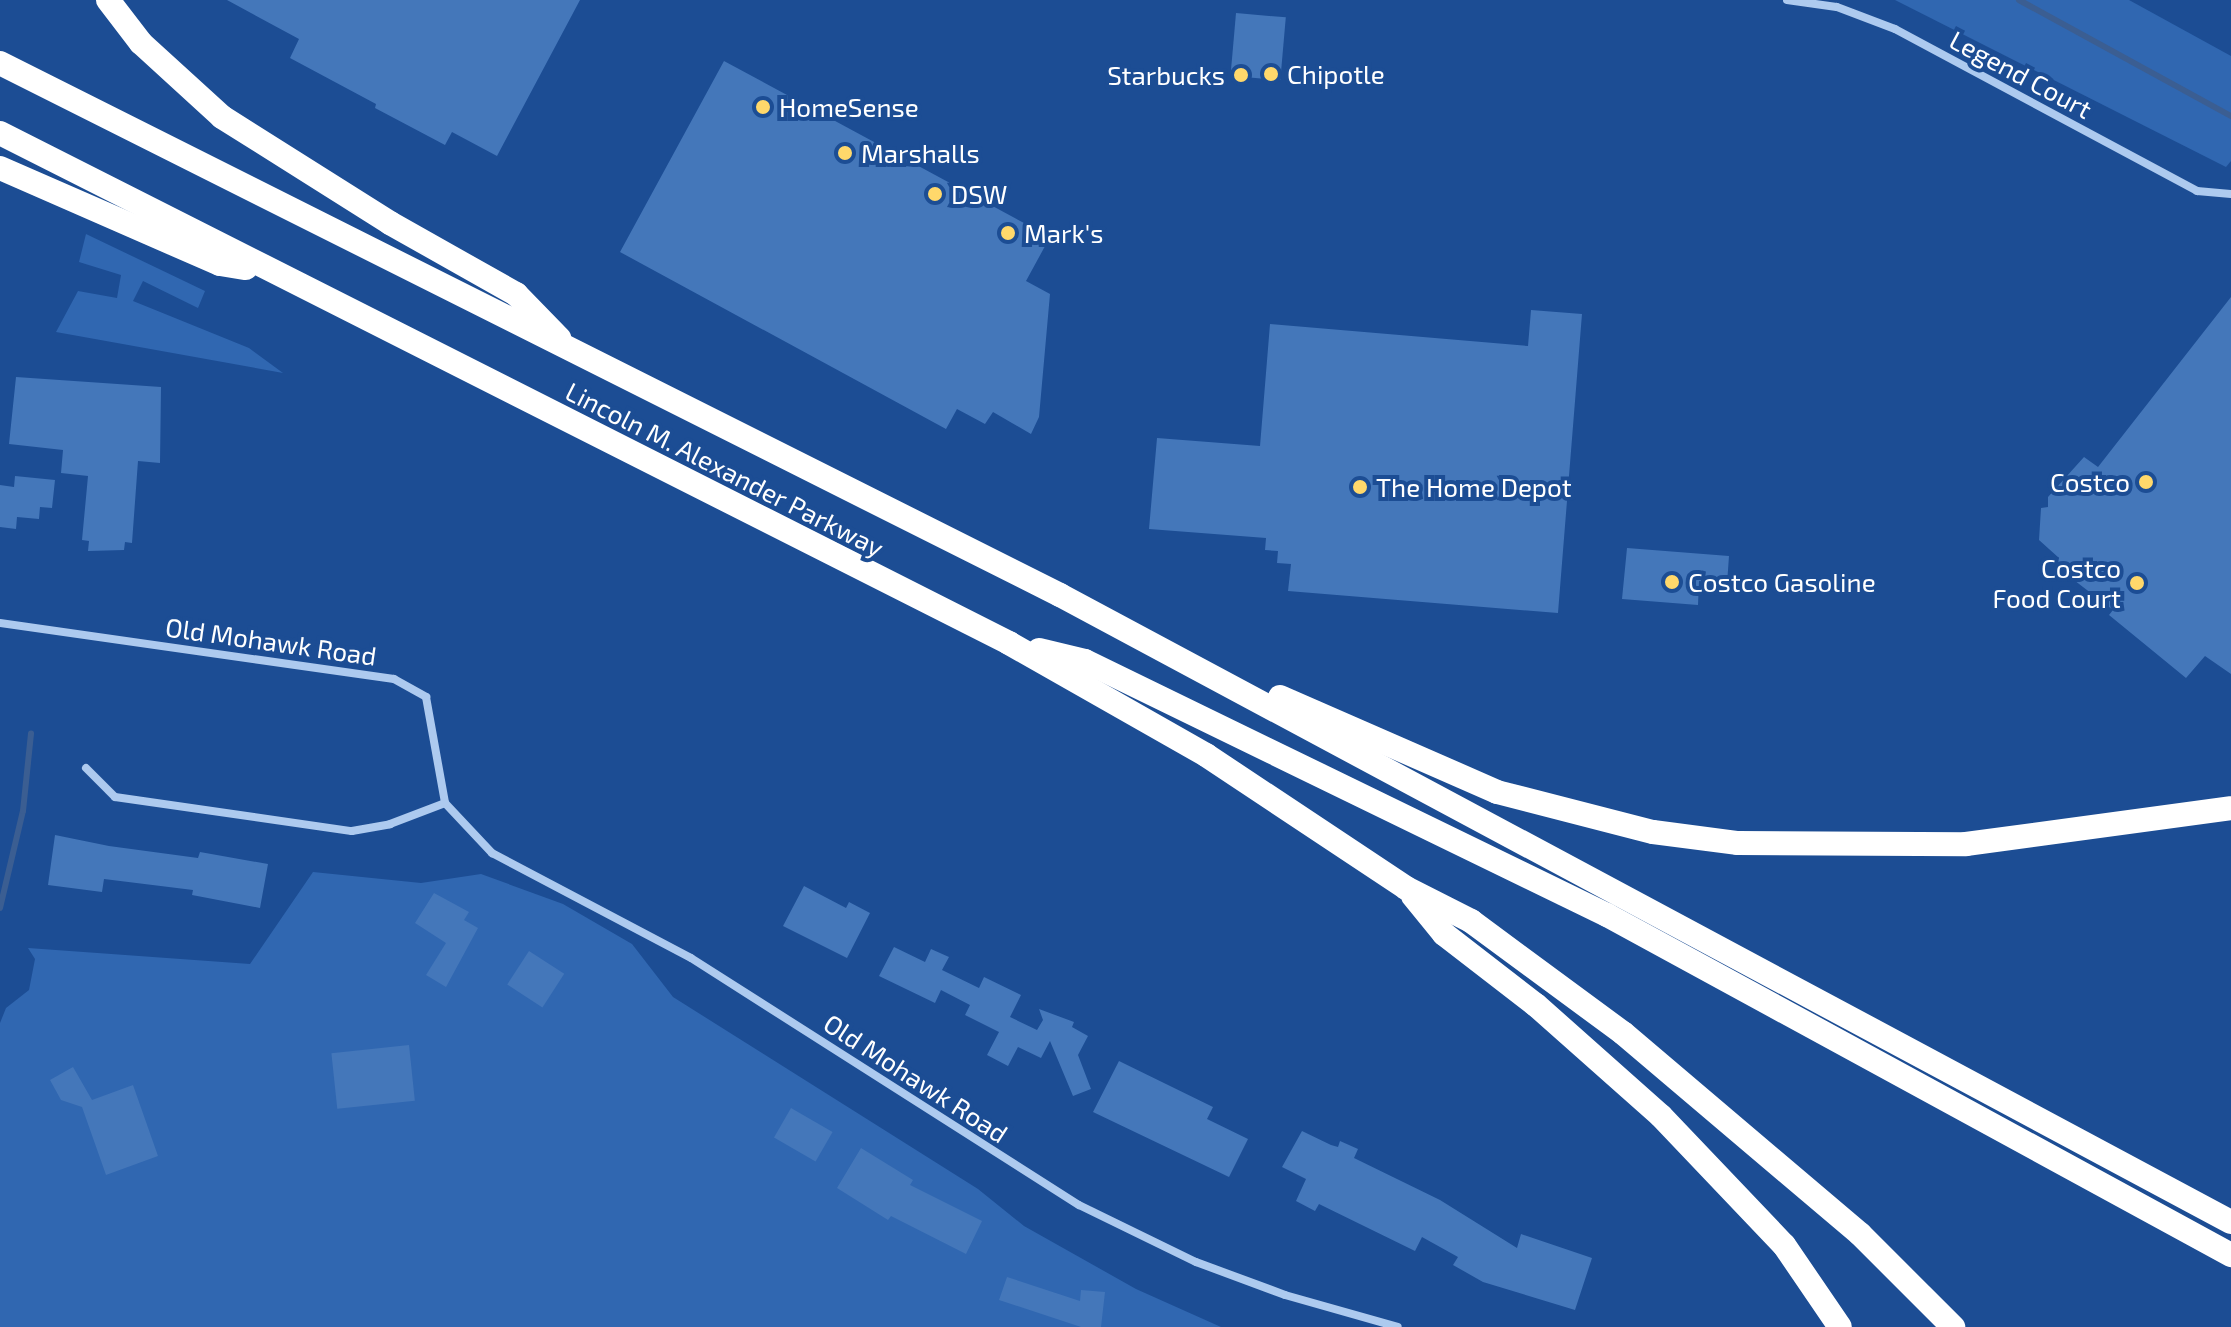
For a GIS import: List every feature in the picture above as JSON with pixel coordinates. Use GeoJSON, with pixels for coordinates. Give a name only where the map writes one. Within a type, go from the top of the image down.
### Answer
{"type":"FeatureCollection","features":[{"type":"Feature","properties":{"kind":"highway"},"geometry":{"type":"LineString","coordinates":[[108,0],[141,43],[222,117],[390,223],[516,294],[569,349]]}},
{"type":"Feature","properties":{"kind":"highway","name":"Lincoln M. Alexander Parkway"},"geometry":{"type":"LineString","coordinates":[[0,63],[1060,595]]}},
{"type":"Feature","properties":{"kind":"highway","name":"Lincoln M. Alexander Parkway"},"geometry":{"type":"LineString","coordinates":[[0,133],[1009,643],[1206,755],[1406,888]]}},
{"type":"Feature","properties":{"kind":"highway"},"geometry":{"type":"LineString","coordinates":[[0,168],[220,264],[272,272]]}},
{"type":"Feature","properties":{"kind":"highway"},"geometry":{"type":"LineString","coordinates":[[1060,595],[1388,748],[1483,786],[1653,832],[1819,847],[1966,844],[2231,808]]}},
{"type":"Feature","properties":{"kind":"highway"},"geometry":{"type":"LineString","coordinates":[[1060,595],[2231,1222]]}},
{"type":"Feature","properties":{"kind":"highway"},"geometry":{"type":"LineString","coordinates":[[1009,643],[1085,661],[1607,915],[2231,1255]]}},
{"type":"Feature","properties":{"kind":"highway"},"geometry":{"type":"LineString","coordinates":[[1406,888],[1444,934],[1536,1005],[1661,1116],[1784,1245],[1840,1327]]}},
{"type":"Feature","properties":{"kind":"highway"},"geometry":{"type":"LineString","coordinates":[[1406,888],[1471,921],[1623,1033],[1860,1234],[1953,1327]]}},
{"type":"Feature","properties":{"kind":"street","name":"Legend Court"},"geometry":{"type":"LineString","coordinates":[[1787,0],[1837,7],[1895,29],[2197,191],[2231,194]]}},
{"type":"Feature","properties":{"kind":"street","name":"Old Mohawk Road"},"geometry":{"type":"LineString","coordinates":[[0,623],[394,679],[426,697],[445,803],[492,853],[691,958],[1079,1205],[1196,1262],[1285,1295],[1398,1327]]}},
{"type":"Feature","properties":{"kind":"street"},"geometry":{"type":"LineString","coordinates":[[86,768],[115,797],[352,831],[445,803]]}},
{"type":"Feature","properties":{"kind":"shaded area"},"geometry":{"type":"Polygon","coordinates":[[[1895,0],[2129,0],[2231,56],[2231,161],[2226,167],[1895,0]]]}},
{"type":"Feature","properties":{"kind":"shaded area"},"geometry":{"type":"Polygon","coordinates":[[[86,234],[205,291],[198,308],[143,281],[133,301],[249,348],[283,373],[56,332],[78,291],[117,298],[121,275],[79,262],[86,234]]]}},
{"type":"Feature","properties":{"kind":"shaded area"},"geometry":{"type":"Polygon","coordinates":[[[313,872],[421,883],[481,874],[563,904],[632,944],[673,997],[978,1189],[1024,1226],[1136,1289],[1221,1327],[0,1327],[0,1023],[6,1008],[29,990],[35,959],[28,948],[250,964],[313,872]]]}},
{"type":"Feature","properties":{"kind":"building"},"geometry":{"type":"Polygon","coordinates":[[[227,0],[580,0],[497,156],[452,132],[445,145],[375,108],[376,104],[290,58],[299,39],[227,0]]]}},
{"type":"Feature","properties":{"kind":"building"},"geometry":{"type":"Polygon","coordinates":[[[1236,13],[1286,17],[1280,80],[1231,76],[1236,13]]]}},
{"type":"Feature","properties":{"kind":"building"},"geometry":{"type":"Polygon","coordinates":[[[724,61],[1050,237],[1026,281],[1050,294],[1039,417],[1031,434],[993,412],[985,424],[957,409],[946,429],[620,252],[724,61]]]}},
{"type":"Feature","properties":{"kind":"building","name":"Costco"},"geometry":{"type":"Polygon","coordinates":[[[2231,297],[2231,674],[2205,656],[2186,678],[2109,615],[2113,610],[2053,564],[2059,558],[2039,540],[2041,508],[2048,507],[2048,497],[2084,457],[2098,467],[2231,297]]]}},
{"type":"Feature","properties":{"kind":"building","name":"The Home Depot"},"geometry":{"type":"Polygon","coordinates":[[[1531,310],[1582,314],[1558,613],[1288,591],[1291,564],[1277,563],[1278,551],[1265,550],[1266,538],[1149,529],[1157,438],[1260,446],[1270,324],[1528,346],[1531,310]]]}},
{"type":"Feature","properties":{"kind":"building"},"geometry":{"type":"Polygon","coordinates":[[[16,377],[161,387],[160,463],[138,461],[132,543],[125,542],[124,550],[88,551],[89,541],[82,540],[88,476],[61,473],[63,450],[9,444],[16,377]]]}},
{"type":"Feature","properties":{"kind":"building"},"geometry":{"type":"Polygon","coordinates":[[[15,476],[55,480],[52,508],[40,507],[39,519],[17,517],[16,529],[0,527],[0,485],[14,487],[15,476]]]}},
{"type":"Feature","properties":{"kind":"building"},"geometry":{"type":"Polygon","coordinates":[[[1627,548],[1729,556],[1727,584],[1699,581],[1698,605],[1622,599],[1627,548]]]}},
{"type":"Feature","properties":{"kind":"building"},"geometry":{"type":"Polygon","coordinates":[[[55,835],[109,846],[198,858],[200,852],[268,864],[260,908],[192,895],[193,890],[104,879],[102,892],[48,885],[55,835]]]}},
{"type":"Feature","properties":{"kind":"building"},"geometry":{"type":"Polygon","coordinates":[[[804,886],[846,908],[849,902],[870,913],[847,958],[783,926],[804,886]]]}},
{"type":"Feature","properties":{"kind":"building"},"geometry":{"type":"Polygon","coordinates":[[[434,893],[469,912],[464,920],[478,928],[446,987],[426,975],[446,943],[415,923],[434,893]]]}},
{"type":"Feature","properties":{"kind":"building"},"geometry":{"type":"Polygon","coordinates":[[[894,947],[925,962],[931,949],[949,957],[942,970],[979,988],[984,977],[1021,995],[1010,1017],[1037,1030],[1043,1020],[1039,1009],[1074,1022],[1072,1027],[1088,1036],[1078,1055],[1091,1089],[1073,1096],[1050,1041],[1041,1058],[1018,1047],[1008,1066],[987,1055],[999,1032],[965,1015],[970,1005],[941,990],[935,1003],[879,976],[894,947]]]}},
{"type":"Feature","properties":{"kind":"building"},"geometry":{"type":"Polygon","coordinates":[[[529,951],[564,974],[542,1007],[507,985],[529,951]]]}},
{"type":"Feature","properties":{"kind":"building"},"geometry":{"type":"Polygon","coordinates":[[[409,1045],[415,1101],[337,1109],[331,1053],[409,1045]]]}},
{"type":"Feature","properties":{"kind":"building"},"geometry":{"type":"Polygon","coordinates":[[[1119,1061],[1213,1107],[1207,1119],[1248,1139],[1229,1177],[1093,1112],[1119,1061]]]}},
{"type":"Feature","properties":{"kind":"building"},"geometry":{"type":"Polygon","coordinates":[[[73,1067],[92,1100],[133,1085],[158,1156],[106,1175],[82,1107],[61,1100],[50,1080],[73,1067]]]}},
{"type":"Feature","properties":{"kind":"building"},"geometry":{"type":"Polygon","coordinates":[[[791,1108],[833,1132],[816,1161],[774,1137],[791,1108]]]}},
{"type":"Feature","properties":{"kind":"building"},"geometry":{"type":"Polygon","coordinates":[[[1302,1131],[1331,1145],[1338,1147],[1340,1141],[1358,1149],[1354,1158],[1440,1200],[1517,1248],[1521,1234],[1592,1258],[1575,1310],[1483,1282],[1453,1265],[1458,1257],[1422,1237],[1415,1251],[1319,1204],[1315,1211],[1296,1201],[1306,1179],[1282,1167],[1302,1131]]]}},
{"type":"Feature","properties":{"kind":"building"},"geometry":{"type":"Polygon","coordinates":[[[861,1148],[913,1180],[910,1185],[982,1221],[966,1254],[891,1216],[888,1220],[837,1188],[861,1148]]]}},
{"type":"Feature","properties":{"kind":"building"},"geometry":{"type":"Polygon","coordinates":[[[1007,1277],[1080,1301],[1081,1290],[1105,1292],[1101,1327],[1081,1327],[999,1300],[1007,1277]]]}},
{"type":"Feature","properties":{"kind":"waterway"},"geometry":{"type":"LineString","coordinates":[[2019,0],[2231,116]]}},
{"type":"Feature","properties":{"kind":"waterway"},"geometry":{"type":"LineString","coordinates":[[0,908],[23,811],[31,733]]}},
{"type":"Feature","properties":{"kind":"place","name":"Chipotle"},"geometry":{"type":"Point","coordinates":[1271,74]}},
{"type":"Feature","properties":{"kind":"place","name":"Starbucks"},"geometry":{"type":"Point","coordinates":[1241,75]}},
{"type":"Feature","properties":{"kind":"place","name":"HomeSense"},"geometry":{"type":"Point","coordinates":[763,107]}},
{"type":"Feature","properties":{"kind":"place","name":"Marshalls"},"geometry":{"type":"Point","coordinates":[845,153]}},
{"type":"Feature","properties":{"kind":"place","name":"DSW"},"geometry":{"type":"Point","coordinates":[935,194]}},
{"type":"Feature","properties":{"kind":"place","name":"Mark's"},"geometry":{"type":"Point","coordinates":[1008,233]}},
{"type":"Feature","properties":{"kind":"place","name":"Costco"},"geometry":{"type":"Point","coordinates":[2146,482]}},
{"type":"Feature","properties":{"kind":"place","name":"The Home Depot"},"geometry":{"type":"Point","coordinates":[1360,487]}},
{"type":"Feature","properties":{"kind":"place","name":"Costco Gasoline"},"geometry":{"type":"Point","coordinates":[1672,582]}},
{"type":"Feature","properties":{"kind":"place","name":"Costco Food Court"},"geometry":{"type":"Point","coordinates":[2137,583]}}]}
